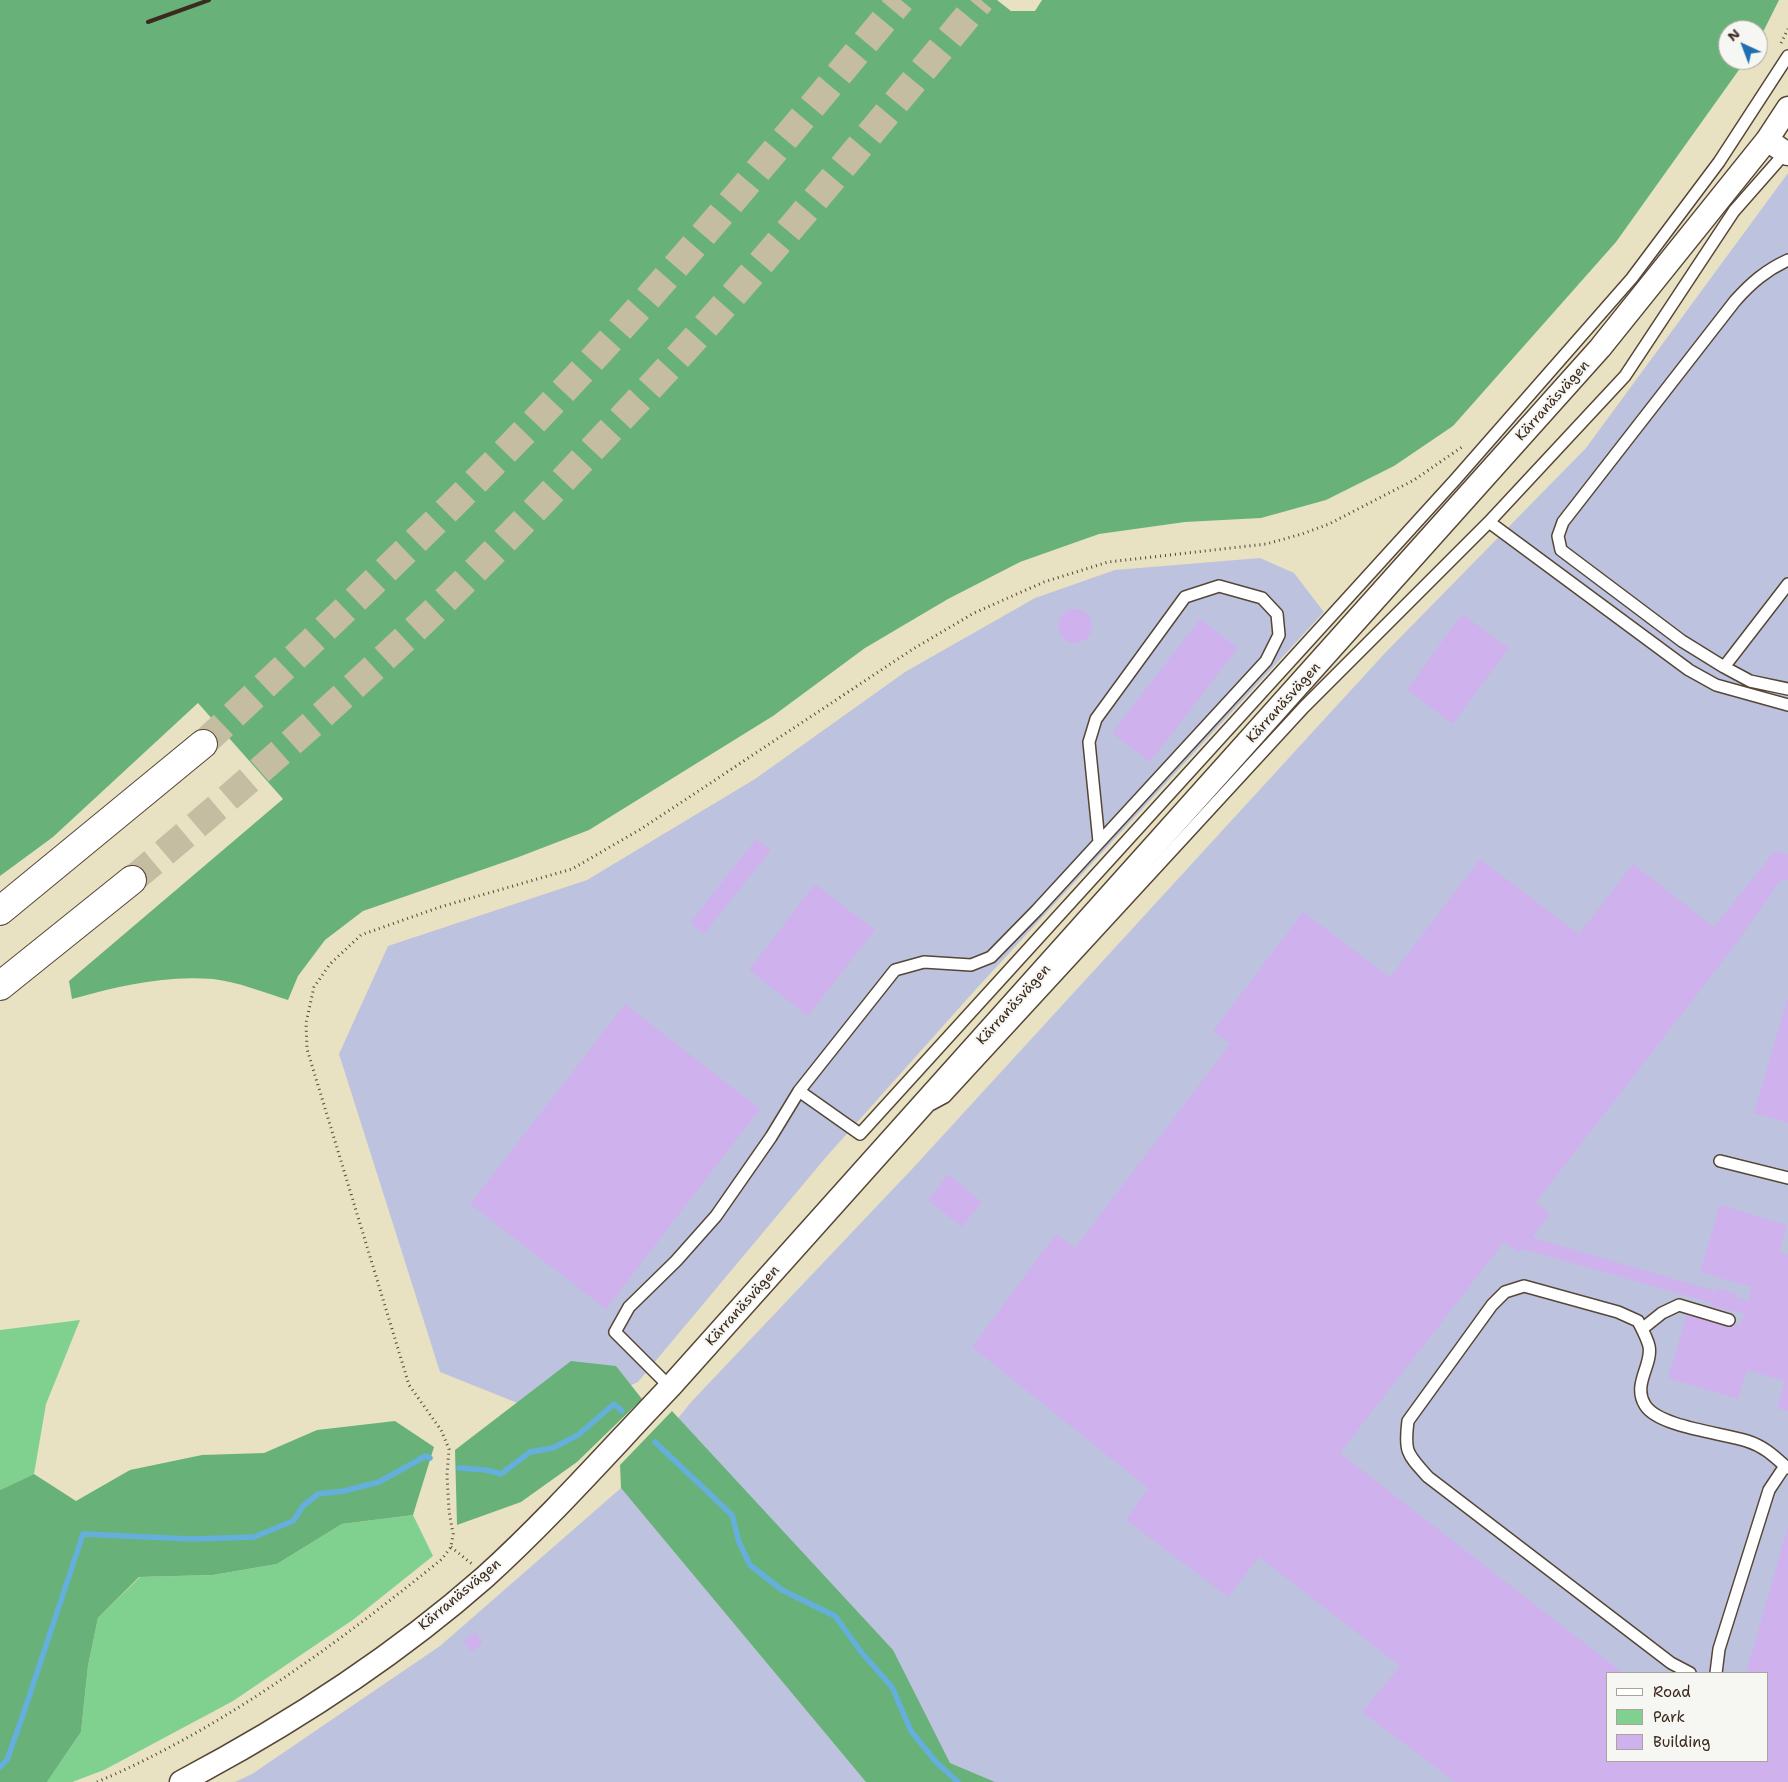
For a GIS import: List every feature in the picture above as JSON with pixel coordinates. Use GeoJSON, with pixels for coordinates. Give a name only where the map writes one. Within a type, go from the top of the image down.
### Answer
{"type":"FeatureCollection","features":[{"type":"Feature","properties":{"kind":"highway"},"geometry":{"type":"LineString","coordinates":[[0,911],[203,744]]}},
{"type":"Feature","properties":{"kind":"highway"},"geometry":{"type":"LineString","coordinates":[[0,986],[132,880]]}},
{"type":"Feature","properties":{"kind":"street","name":"Kärranäsvägen"},"geometry":{"type":"LineString","coordinates":[[181,1782],[283,1724],[356,1677],[432,1621],[521,1543],[670,1387],[920,1110],[1600,348],[1767,140],[1788,108]]}},
{"type":"Feature","properties":{"kind":"street"},"geometry":{"type":"LineString","coordinates":[[1767,140],[1787,153]]}},
{"type":"Feature","properties":{"kind":"lane"},"geometry":{"type":"LineString","coordinates":[[799,1091],[860,1134],[1442,495],[1632,278],[1720,162],[1788,56]]}},
{"type":"Feature","properties":{"kind":"lane"},"geometry":{"type":"LineString","coordinates":[[920,1110],[946,1097],[1298,714],[1489,522],[1625,376],[1734,211],[1787,153]]}},
{"type":"Feature","properties":{"kind":"lane"},"geometry":{"type":"LineString","coordinates":[[1788,260],[1772,268],[1751,283],[1735,301],[1563,522],[1558,536],[1561,550],[1682,641],[1724,667],[1750,680],[1788,689]]}},
{"type":"Feature","properties":{"kind":"lane"},"geometry":{"type":"LineString","coordinates":[[1489,522],[1689,670],[1716,685],[1788,705]]}},
{"type":"Feature","properties":{"kind":"lane"},"geometry":{"type":"LineString","coordinates":[[1724,667],[1788,584]]}},
{"type":"Feature","properties":{"kind":"lane"},"geometry":{"type":"LineString","coordinates":[[670,1387],[614,1332],[629,1307],[676,1262],[716,1216],[771,1137],[799,1091],[895,970],[924,962],[971,965],[991,957],[1099,842],[1266,661],[1280,636],[1277,614],[1262,598],[1220,586],[1185,597],[1096,719],[1089,742],[1099,842]]}},
{"type":"Feature","properties":{"kind":"lane"},"geometry":{"type":"LineString","coordinates":[[1720,1161],[1788,1178]]}},
{"type":"Feature","properties":{"kind":"lane"},"geometry":{"type":"LineString","coordinates":[[1688,1672],[1663,1657],[1428,1477],[1409,1457],[1406,1442],[1408,1421],[1492,1305],[1505,1292],[1524,1286],[1618,1312],[1638,1322],[1650,1347],[1640,1392],[1645,1405],[1654,1416],[1710,1434],[1747,1441],[1766,1449],[1786,1467],[1770,1490],[1719,1649],[1716,1672]]}},
{"type":"Feature","properties":{"kind":"lane"},"geometry":{"type":"LineString","coordinates":[[1642,1329],[1662,1313],[1679,1305],[1728,1320]]}},
{"type":"Feature","properties":{"kind":"path"},"geometry":{"type":"LineString","coordinates":[[1778,49],[1788,29]]}},
{"type":"Feature","properties":{"kind":"path"},"geometry":{"type":"LineString","coordinates":[[97,1782],[205,1726],[280,1681],[355,1629],[442,1559],[451,1547],[453,1534],[449,1511],[447,1474],[449,1448],[441,1430],[409,1385],[307,1049],[306,1023],[314,987],[343,950],[361,936],[397,921],[572,869],[745,761],[912,649],[1006,597],[1044,582],[1108,562],[1266,544],[1302,534],[1329,524],[1414,480],[1468,443]]}},
{"type":"Feature","properties":{"kind":"shaded area"},"geometry":{"type":"Polygon","coordinates":[[[1788,173],[1788,1782],[235,1782],[252,1774],[440,1646],[621,1488],[692,1401],[913,1168],[1385,653],[1586,448],[1788,173]]]}},
{"type":"Feature","properties":{"kind":"shaded area"},"geometry":{"type":"Polygon","coordinates":[[[1260,558],[1294,573],[1324,612],[977,988],[827,1156],[638,1382],[555,1418],[440,1372],[339,1054],[388,946],[587,880],[755,779],[905,672],[1035,598],[1115,570],[1260,558]]]}},
{"type":"Feature","properties":{"kind":"green space"},"geometry":{"type":"Polygon","coordinates":[[[0,0],[997,0],[1011,11],[1035,11],[1042,0],[1779,0],[1768,22],[1768,20],[1718,20],[1718,70],[1739,70],[1616,242],[1453,426],[1394,466],[1326,500],[1261,518],[1185,522],[1099,534],[1020,562],[948,599],[865,648],[773,716],[589,830],[516,858],[363,911],[325,940],[298,976],[288,1000],[232,982],[195,978],[159,980],[72,999],[69,981],[283,799],[198,703],[53,837],[0,876],[0,0]]]}},
{"type":"Feature","properties":{"kind":"green space"},"geometry":{"type":"Polygon","coordinates":[[[80,1320],[46,1404],[34,1474],[0,1490],[0,1330],[80,1320]]]}},
{"type":"Feature","properties":{"kind":"green space"},"geometry":{"type":"Polygon","coordinates":[[[571,1361],[616,1366],[642,1399],[577,1462],[521,1502],[457,1525],[455,1450],[571,1361]]]}},
{"type":"Feature","properties":{"kind":"green space"},"geometry":{"type":"Polygon","coordinates":[[[672,1411],[893,1650],[950,1763],[995,1782],[866,1782],[621,1488],[620,1465],[672,1411]]]}},
{"type":"Feature","properties":{"kind":"green space"},"geometry":{"type":"Polygon","coordinates":[[[395,1421],[434,1447],[413,1515],[342,1524],[277,1564],[213,1575],[139,1577],[98,1618],[88,1666],[81,1732],[47,1782],[0,1782],[0,1490],[34,1474],[76,1501],[130,1470],[202,1455],[264,1453],[317,1430],[395,1421]]]}},
{"type":"Feature","properties":{"kind":"green space"},"geometry":{"type":"Polygon","coordinates":[[[413,1515],[433,1556],[354,1619],[233,1701],[104,1770],[72,1782],[47,1782],[81,1732],[88,1666],[98,1618],[140,1577],[213,1575],[277,1564],[342,1524],[413,1515]]]}},
{"type":"Feature","properties":{"kind":"building"},"geometry":{"type":"Polygon","coordinates":[[[1075,609],[1082,610],[1087,614],[1091,619],[1091,633],[1087,638],[1082,642],[1075,643],[1068,642],[1063,638],[1059,633],[1058,626],[1059,619],[1063,614],[1068,610],[1075,609]]]}},
{"type":"Feature","properties":{"kind":"building"},"geometry":{"type":"Polygon","coordinates":[[[1462,614],[1509,648],[1453,724],[1407,690],[1462,614]]]}},
{"type":"Feature","properties":{"kind":"building"},"geometry":{"type":"Polygon","coordinates":[[[1200,619],[1238,648],[1150,762],[1112,733],[1200,619]]]}},
{"type":"Feature","properties":{"kind":"building"},"geometry":{"type":"Polygon","coordinates":[[[756,839],[771,850],[704,934],[690,923],[756,839]]]}},
{"type":"Feature","properties":{"kind":"building"},"geometry":{"type":"Polygon","coordinates":[[[1775,851],[1788,855],[1788,879],[1780,881],[1736,944],[1536,1202],[1550,1214],[1533,1236],[1537,1239],[1716,1291],[1717,1288],[1736,1294],[1735,1297],[1749,1301],[1751,1287],[1700,1272],[1720,1205],[1787,1225],[1779,1252],[1788,1254],[1788,1411],[1777,1408],[1785,1381],[1747,1370],[1738,1399],[1668,1378],[1688,1310],[1740,1325],[1745,1314],[1711,1306],[1712,1303],[1523,1249],[1519,1253],[1504,1242],[1340,1453],[1622,1672],[1606,1672],[1606,1762],[1768,1762],[1768,1672],[1746,1672],[1788,1526],[1788,1782],[1455,1782],[1362,1712],[1400,1666],[1259,1557],[1228,1597],[1126,1520],[1148,1488],[972,1347],[1056,1234],[1075,1248],[1230,1044],[1213,1031],[1303,912],[1390,977],[1480,859],[1579,934],[1633,864],[1714,927],[1775,851]]]}},
{"type":"Feature","properties":{"kind":"building"},"geometry":{"type":"Polygon","coordinates":[[[815,884],[875,930],[808,1016],[749,970],[815,884]]]}},
{"type":"Feature","properties":{"kind":"building"},"geometry":{"type":"Polygon","coordinates":[[[1788,1000],[1788,1123],[1754,1113],[1788,1000]]]}},
{"type":"Feature","properties":{"kind":"building"},"geometry":{"type":"Polygon","coordinates":[[[625,1004],[760,1109],[606,1309],[470,1204],[625,1004]]]}},
{"type":"Feature","properties":{"kind":"building"},"geometry":{"type":"Polygon","coordinates":[[[948,1174],[982,1202],[962,1227],[928,1200],[948,1174]]]}},
{"type":"Feature","properties":{"kind":"building"},"geometry":{"type":"Polygon","coordinates":[[[475,1632],[483,1643],[472,1652],[463,1641],[475,1632]]]}},
{"type":"Feature","properties":{"kind":"waterway"},"geometry":{"type":"LineString","coordinates":[[459,1468],[486,1470],[501,1474],[530,1452],[553,1448],[578,1435],[614,1404],[622,1411]]}},
{"type":"Feature","properties":{"kind":"waterway"},"geometry":{"type":"LineString","coordinates":[[655,1442],[732,1515],[739,1542],[750,1565],[782,1590],[835,1616],[862,1653],[892,1687],[911,1731],[936,1762],[958,1782]]}},
{"type":"Feature","properties":{"kind":"waterway"},"geometry":{"type":"LineString","coordinates":[[0,1767],[7,1760],[83,1534],[192,1539],[254,1537],[293,1521],[303,1506],[318,1494],[344,1491],[379,1482],[426,1456],[430,1458]]}},
{"type":"Feature","properties":{"kind":"tunnel"},"geometry":{"type":"LineString","coordinates":[[203,744],[423,533],[552,403],[686,255],[901,0]]}},
{"type":"Feature","properties":{"kind":"tunnel"},"geometry":{"type":"LineString","coordinates":[[132,880],[331,707],[426,619],[515,530],[632,407],[722,308],[810,206],[981,0]]}},
{"type":"Feature","properties":{"kind":"railway"},"geometry":{"type":"LineString","coordinates":[[148,22],[209,0]]}}]}
